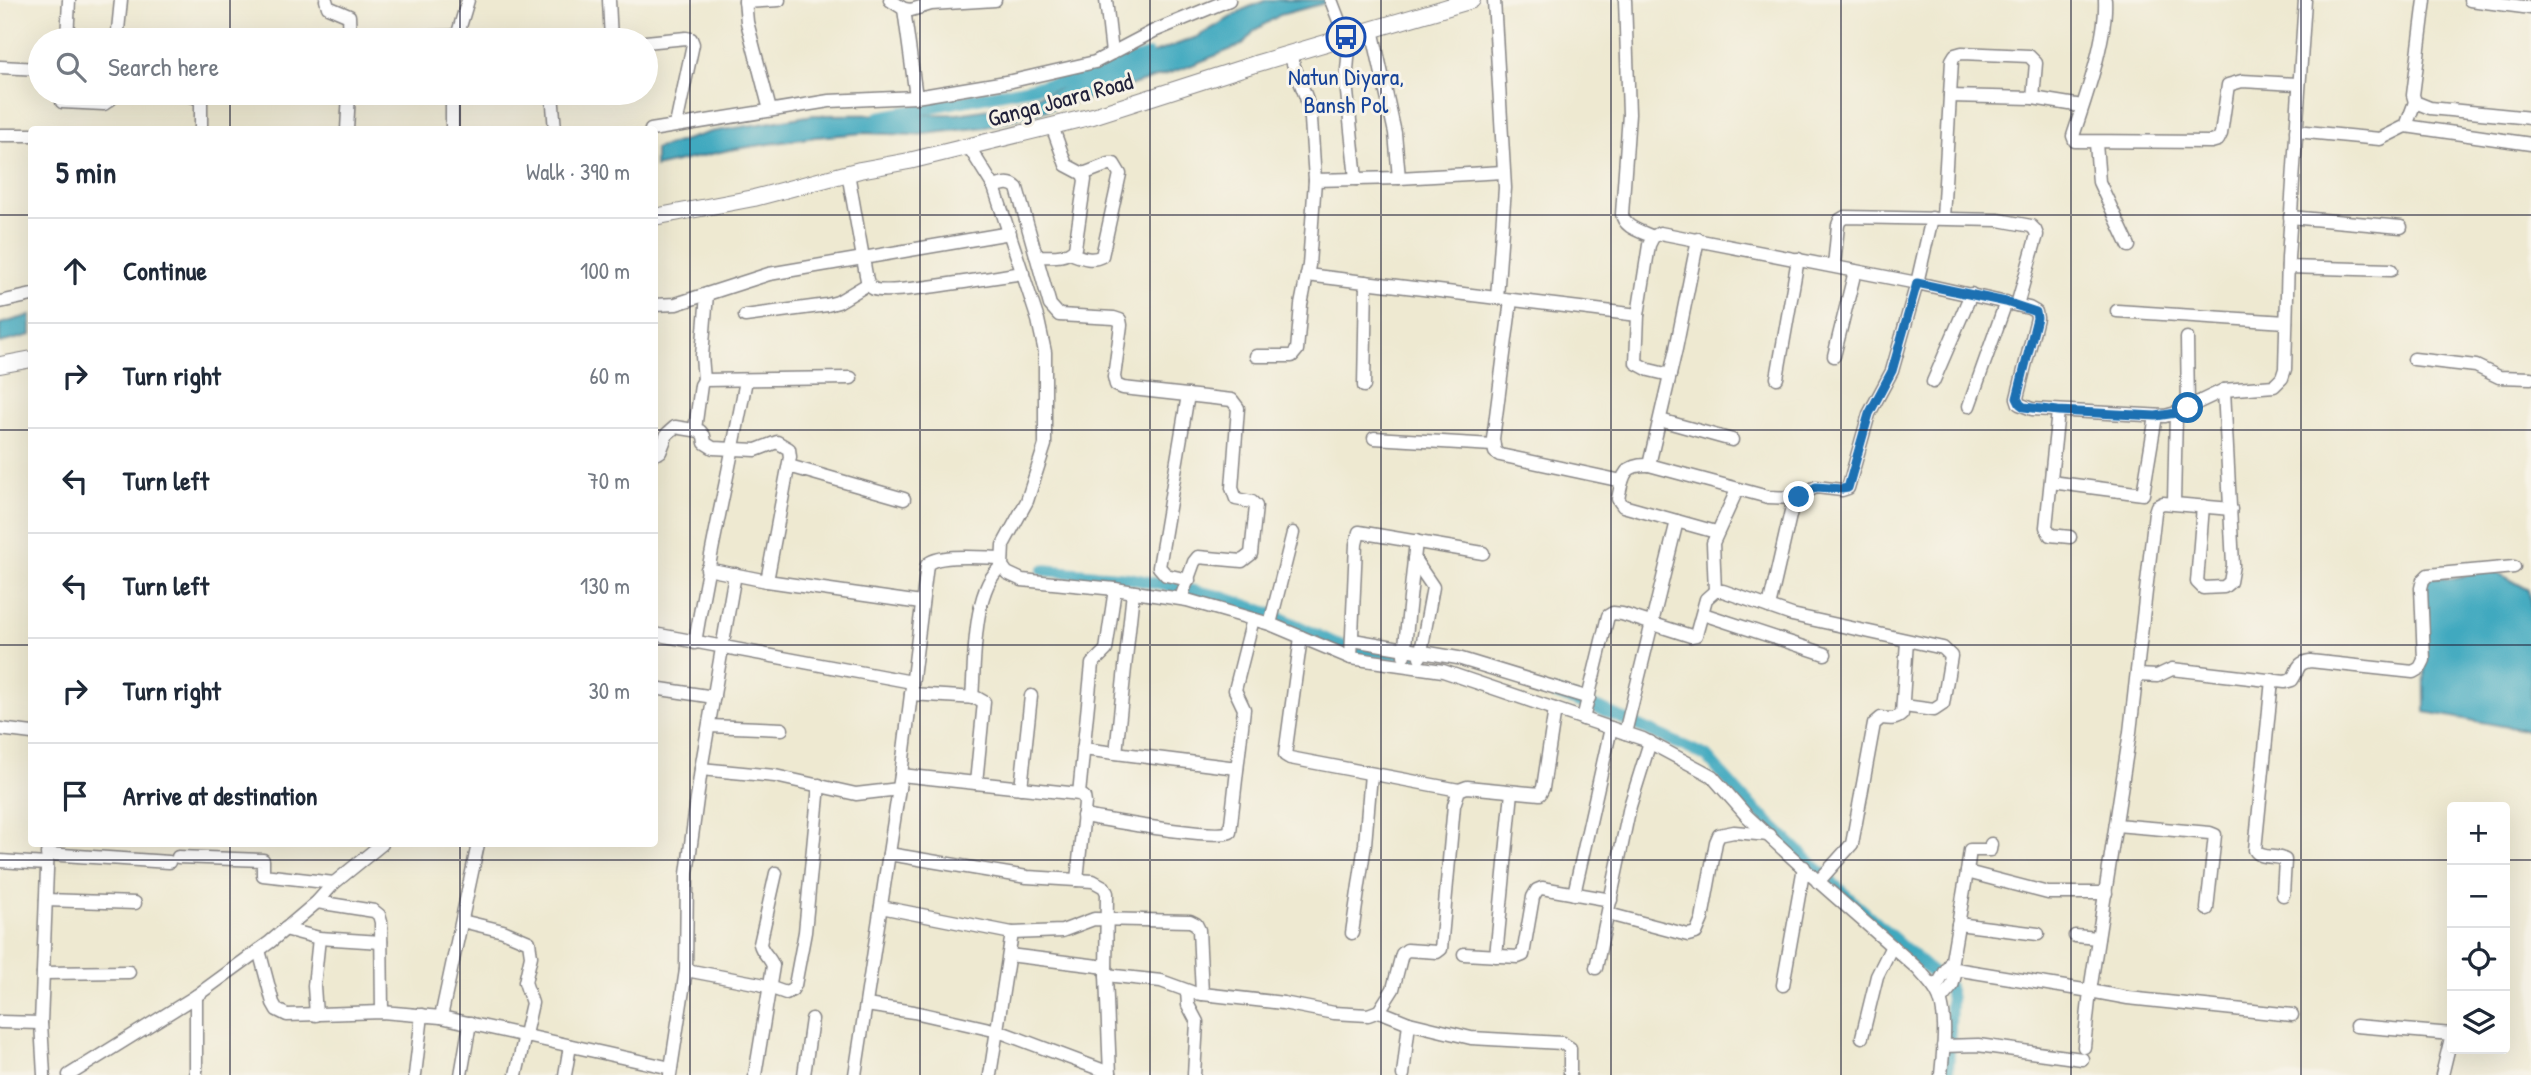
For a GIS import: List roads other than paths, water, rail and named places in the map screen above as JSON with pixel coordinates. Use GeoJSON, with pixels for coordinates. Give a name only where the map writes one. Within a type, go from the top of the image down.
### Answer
{"type":"FeatureCollection","features":[{"type":"Feature","properties":{"kind":"main road","name":"Ganga Joara Road"},"geometry":{"type":"LineString","coordinates":[[658,216],[754,198],[848,173],[1093,117],[1289,53],[1472,0]]}},
{"type":"Feature","properties":{"kind":"main road"},"geometry":{"type":"LineString","coordinates":[[0,365],[28,360]]}},
{"type":"Feature","properties":{"kind":"street"},"geometry":{"type":"LineString","coordinates":[[68,28],[69,0]]}},
{"type":"Feature","properties":{"kind":"street"},"geometry":{"type":"LineString","coordinates":[[118,28],[121,0]]}},
{"type":"Feature","properties":{"kind":"street"},"geometry":{"type":"LineString","coordinates":[[326,0],[328,7],[349,16],[351,28]]}},
{"type":"Feature","properties":{"kind":"street"},"geometry":{"type":"LineString","coordinates":[[459,28],[468,0]]}},
{"type":"Feature","properties":{"kind":"street"},"geometry":{"type":"LineString","coordinates":[[609,0],[610,28]]}},
{"type":"Feature","properties":{"kind":"street"},"geometry":{"type":"LineString","coordinates":[[770,110],[747,22],[745,1],[779,0]]}},
{"type":"Feature","properties":{"kind":"street"},"geometry":{"type":"LineString","coordinates":[[890,0],[904,9],[911,10],[923,3],[995,0]]}},
{"type":"Feature","properties":{"kind":"street"},"geometry":{"type":"LineString","coordinates":[[1106,0],[1112,53]]}},
{"type":"Feature","properties":{"kind":"street"},"geometry":{"type":"LineString","coordinates":[[658,129],[829,100],[916,97],[1024,78],[1095,62],[1154,31],[1229,0]]}},
{"type":"Feature","properties":{"kind":"street"},"geometry":{"type":"LineString","coordinates":[[1494,0],[1505,199],[1497,298]]}},
{"type":"Feature","properties":{"kind":"street"},"geometry":{"type":"LineString","coordinates":[[1625,0],[1629,114],[1622,214],[1628,226],[1653,237]]}},
{"type":"Feature","properties":{"kind":"street"},"geometry":{"type":"LineString","coordinates":[[2105,0],[2092,78],[2073,136],[2075,141],[2096,143],[2218,140],[2228,85],[2242,81],[2298,84]]}},
{"type":"Feature","properties":{"kind":"street"},"geometry":{"type":"LineString","coordinates":[[1670,375],[1648,370],[1636,363],[1638,315],[1649,245],[1653,237],[1660,233],[1917,283],[2012,303],[2036,312],[2037,318],[2017,398],[2020,404],[2032,409],[2156,416],[2182,410],[2224,390],[2267,388],[2278,383],[2285,369],[2290,217],[2305,0]]}},
{"type":"Feature","properties":{"kind":"street"},"geometry":{"type":"LineString","coordinates":[[2406,126],[2415,102],[2413,95],[2425,0]]}},
{"type":"Feature","properties":{"kind":"street"},"geometry":{"type":"LineString","coordinates":[[2470,0],[2531,8]]}},
{"type":"Feature","properties":{"kind":"street"},"geometry":{"type":"LineString","coordinates":[[1331,1],[1349,47],[1346,82],[1356,179]]}},
{"type":"Feature","properties":{"kind":"street"},"geometry":{"type":"LineString","coordinates":[[904,9],[916,97]]}},
{"type":"Feature","properties":{"kind":"street"},"geometry":{"type":"LineString","coordinates":[[1372,29],[1395,133],[1399,178]]}},
{"type":"Feature","properties":{"kind":"street"},"geometry":{"type":"LineString","coordinates":[[658,41],[686,38],[691,39],[693,44],[676,125]]}},
{"type":"Feature","properties":{"kind":"street"},"geometry":{"type":"LineString","coordinates":[[1716,532],[1623,506],[1618,499],[1622,481],[1629,468],[1649,465],[1768,497],[1794,498],[1816,487],[1848,488],[1869,414],[1892,371],[1938,218],[1952,60],[1962,52],[2034,58],[2034,98]]}},
{"type":"Feature","properties":{"kind":"street"},"geometry":{"type":"LineString","coordinates":[[1256,356],[1292,356],[1297,350],[1307,275],[1315,180],[1311,119],[1306,97],[1289,53]]}},
{"type":"Feature","properties":{"kind":"street"},"geometry":{"type":"LineString","coordinates":[[0,67],[28,68]]}},
{"type":"Feature","properties":{"kind":"street"},"geometry":{"type":"LineString","coordinates":[[1950,96],[2034,98],[2082,106]]}},
{"type":"Feature","properties":{"kind":"street"},"geometry":{"type":"LineString","coordinates":[[2415,102],[2430,108],[2531,118]]}},
{"type":"Feature","properties":{"kind":"street"},"geometry":{"type":"LineString","coordinates":[[201,105],[201,126]]}},
{"type":"Feature","properties":{"kind":"street"},"geometry":{"type":"LineString","coordinates":[[347,126],[348,105]]}},
{"type":"Feature","properties":{"kind":"street"},"geometry":{"type":"LineString","coordinates":[[452,105],[452,126]]}},
{"type":"Feature","properties":{"kind":"street"},"geometry":{"type":"LineString","coordinates":[[553,105],[555,126]]}},
{"type":"Feature","properties":{"kind":"street"},"geometry":{"type":"LineString","coordinates":[[1052,126],[1066,165],[1083,174],[1085,180],[1077,239],[1075,248],[1070,253]]}},
{"type":"Feature","properties":{"kind":"street"},"geometry":{"type":"LineString","coordinates":[[2296,131],[2380,139],[2406,126],[2531,144]]}},
{"type":"Feature","properties":{"kind":"street"},"geometry":{"type":"LineString","coordinates":[[0,135],[28,135]]}},
{"type":"Feature","properties":{"kind":"street"},"geometry":{"type":"LineString","coordinates":[[2096,143],[2099,182],[2129,246]]}},
{"type":"Feature","properties":{"kind":"street"},"geometry":{"type":"LineString","coordinates":[[969,147],[995,187],[1038,320],[1045,352],[1046,436],[1042,458],[1027,501],[1003,545],[1002,562],[991,575],[979,612],[972,698]]}},
{"type":"Feature","properties":{"kind":"street"},"geometry":{"type":"LineString","coordinates":[[1036,256],[1070,253],[1096,260],[1102,256],[1120,174],[1114,164],[1108,164],[1083,174]]}},
{"type":"Feature","properties":{"kind":"street"},"geometry":{"type":"LineString","coordinates":[[1315,180],[1503,172]]}},
{"type":"Feature","properties":{"kind":"street"},"geometry":{"type":"LineString","coordinates":[[848,173],[862,257],[868,284],[873,289],[895,291],[1023,273]]}},
{"type":"Feature","properties":{"kind":"street"},"geometry":{"type":"LineString","coordinates":[[995,187],[1006,183],[1017,188],[1050,305],[1054,311],[1059,315],[1120,320],[1114,377],[1116,385],[1232,400],[1238,408],[1232,495],[1236,499],[1252,502],[1258,511],[1251,554],[1242,561],[1198,557],[1181,598]]}},
{"type":"Feature","properties":{"kind":"street"},"geometry":{"type":"LineString","coordinates":[[1834,266],[1840,220],[1845,217],[1999,220],[2031,226],[2035,230],[2036,235],[2012,303],[1969,406]]}},
{"type":"Feature","properties":{"kind":"street"},"geometry":{"type":"LineString","coordinates":[[2290,217],[2401,227]]}},
{"type":"Feature","properties":{"kind":"street"},"geometry":{"type":"LineString","coordinates":[[658,305],[676,304],[769,274],[1010,233]]}},
{"type":"Feature","properties":{"kind":"street"},"geometry":{"type":"LineString","coordinates":[[1649,465],[1698,239]]}},
{"type":"Feature","properties":{"kind":"street"},"geometry":{"type":"LineString","coordinates":[[1777,378],[1798,259]]}},
{"type":"Feature","properties":{"kind":"street"},"geometry":{"type":"LineString","coordinates":[[2288,267],[2391,270]]}},
{"type":"Feature","properties":{"kind":"street"},"geometry":{"type":"LineString","coordinates":[[1834,356],[1855,271]]}},
{"type":"Feature","properties":{"kind":"street"},"geometry":{"type":"LineString","coordinates":[[1307,275],[1638,315]]}},
{"type":"Feature","properties":{"kind":"street"},"geometry":{"type":"LineString","coordinates":[[1364,386],[1366,282]]}},
{"type":"Feature","properties":{"kind":"street"},"geometry":{"type":"LineString","coordinates":[[745,316],[827,305],[838,302],[868,284]]}},
{"type":"Feature","properties":{"kind":"street"},"geometry":{"type":"LineString","coordinates":[[695,429],[701,385],[705,380],[702,356],[706,294]]}},
{"type":"Feature","properties":{"kind":"street"},"geometry":{"type":"LineString","coordinates":[[1933,382],[1971,295]]}},
{"type":"Feature","properties":{"kind":"street"},"geometry":{"type":"LineString","coordinates":[[0,302],[28,296]]}},
{"type":"Feature","properties":{"kind":"street"},"geometry":{"type":"LineString","coordinates":[[1511,300],[1493,445],[1495,452],[1622,481]]}},
{"type":"Feature","properties":{"kind":"street"},"geometry":{"type":"LineString","coordinates":[[2117,311],[2286,322]]}},
{"type":"Feature","properties":{"kind":"street"},"geometry":{"type":"LineString","coordinates":[[2174,502],[2187,338]]}},
{"type":"Feature","properties":{"kind":"street"},"geometry":{"type":"LineString","coordinates":[[2414,359],[2476,366],[2499,377],[2531,378]]}},
{"type":"Feature","properties":{"kind":"street"},"geometry":{"type":"LineString","coordinates":[[705,380],[851,378]]}},
{"type":"Feature","properties":{"kind":"street"},"geometry":{"type":"LineString","coordinates":[[695,643],[707,569],[734,449],[746,380]]}},
{"type":"Feature","properties":{"kind":"street"},"geometry":{"type":"LineString","coordinates":[[2203,506],[2197,582],[2203,588],[2224,587],[2230,582],[2233,565],[2224,390]]}},
{"type":"Feature","properties":{"kind":"street"},"geometry":{"type":"LineString","coordinates":[[1188,395],[1159,567],[1166,575],[1189,580]]}},
{"type":"Feature","properties":{"kind":"street"},"geometry":{"type":"LineString","coordinates":[[2058,411],[2046,531],[2050,535],[2070,537]]}},
{"type":"Feature","properties":{"kind":"street"},"geometry":{"type":"LineString","coordinates":[[2051,482],[2143,494],[2156,416]]}},
{"type":"Feature","properties":{"kind":"street"},"geometry":{"type":"LineString","coordinates":[[1660,420],[1732,440]]}},
{"type":"Feature","properties":{"kind":"street"},"geometry":{"type":"LineString","coordinates":[[658,453],[671,429],[695,429],[704,436],[708,446],[756,450],[777,442],[789,449],[789,466],[767,581]]}},
{"type":"Feature","properties":{"kind":"street"},"geometry":{"type":"LineString","coordinates":[[1374,438],[1493,445]]}},
{"type":"Feature","properties":{"kind":"street"},"geometry":{"type":"LineString","coordinates":[[789,466],[904,499]]}},
{"type":"Feature","properties":{"kind":"street"},"geometry":{"type":"LineString","coordinates":[[1715,591],[1712,553],[1716,532],[1737,490]]}},
{"type":"Feature","properties":{"kind":"street"},"geometry":{"type":"LineString","coordinates":[[1769,607],[1794,498]]}},
{"type":"Feature","properties":{"kind":"street"},"geometry":{"type":"LineString","coordinates":[[1948,1046],[1978,1045],[2083,1053],[2137,675],[2155,512],[2157,506],[2174,502],[2231,509]]}},
{"type":"Feature","properties":{"kind":"street"},"geometry":{"type":"LineString","coordinates":[[1627,725],[1677,521]]}},
{"type":"Feature","properties":{"kind":"street"},"geometry":{"type":"LineString","coordinates":[[1351,658],[1356,544],[1359,532],[1483,553]]}},
{"type":"Feature","properties":{"kind":"street"},"geometry":{"type":"LineString","coordinates":[[1270,624],[1293,533]]}},
{"type":"Feature","properties":{"kind":"street"},"geometry":{"type":"LineString","coordinates":[[1404,656],[1416,541]]}},
{"type":"Feature","properties":{"kind":"street"},"geometry":{"type":"LineString","coordinates":[[855,1075],[901,775],[925,574],[931,561],[941,558],[1002,562]]}},
{"type":"Feature","properties":{"kind":"street"},"geometry":{"type":"LineString","coordinates":[[1414,559],[1433,587],[1420,659]]}},
{"type":"Feature","properties":{"kind":"street"},"geometry":{"type":"LineString","coordinates":[[1002,562],[1012,577],[1022,580],[1181,598],[1270,624],[1351,658],[1404,656]]}},
{"type":"Feature","properties":{"kind":"street"},"geometry":{"type":"LineString","coordinates":[[2137,675],[2157,676],[2172,669],[2292,680],[2298,666],[2302,662],[2310,661],[2413,672],[2420,668],[2424,660],[2423,580],[2428,575],[2437,573],[2514,567]]}},
{"type":"Feature","properties":{"kind":"street"},"geometry":{"type":"LineString","coordinates":[[707,569],[767,581],[921,603]]}},
{"type":"Feature","properties":{"kind":"street"},"geometry":{"type":"LineString","coordinates":[[259,950],[273,1003],[277,1010],[288,1015],[382,1012],[441,1017],[671,1071],[686,970],[687,874],[701,769],[735,574]]}},
{"type":"Feature","properties":{"kind":"street"},"geometry":{"type":"LineString","coordinates":[[1079,794],[1092,664],[1106,650],[1115,589]]}},
{"type":"Feature","properties":{"kind":"street"},"geometry":{"type":"LineString","coordinates":[[1586,708],[1608,616],[1613,613],[1622,614],[1691,636],[1696,635],[1706,599],[1715,591],[1723,591],[1792,615],[1943,648],[1951,656],[1943,704],[1934,710],[1904,706]]}},
{"type":"Feature","properties":{"kind":"street"},"geometry":{"type":"LineString","coordinates":[[1116,753],[1133,592]]}},
{"type":"Feature","properties":{"kind":"street"},"geometry":{"type":"LineString","coordinates":[[1703,614],[1825,654]]}},
{"type":"Feature","properties":{"kind":"street"},"geometry":{"type":"LineString","coordinates":[[1083,816],[1224,835],[1230,832],[1244,709],[1235,690],[1253,619]]}},
{"type":"Feature","properties":{"kind":"street"},"geometry":{"type":"LineString","coordinates":[[658,635],[911,688],[981,699],[984,706],[975,783]]}},
{"type":"Feature","properties":{"kind":"street"},"geometry":{"type":"LineString","coordinates":[[1301,637],[1285,755],[1290,758],[1459,790],[1466,787],[1537,794],[1544,788],[1555,709]]}},
{"type":"Feature","properties":{"kind":"street"},"geometry":{"type":"LineString","coordinates":[[1353,640],[1420,659],[1454,674],[1555,709],[1586,708]]}},
{"type":"Feature","properties":{"kind":"street"},"geometry":{"type":"LineString","coordinates":[[1823,876],[1852,844],[1874,724],[1881,718],[1898,718],[1904,706],[1907,641]]}},
{"type":"Feature","properties":{"kind":"street"},"geometry":{"type":"LineString","coordinates":[[1420,659],[1458,657],[1586,708],[1611,728],[1627,725],[1650,742],[1712,776],[1747,816],[1804,867],[1823,876],[1938,991],[1948,1046],[1941,1075]]}},
{"type":"Feature","properties":{"kind":"street"},"geometry":{"type":"LineString","coordinates":[[2272,680],[2256,850],[2261,855],[2281,857],[2285,860],[2283,895]]}},
{"type":"Feature","properties":{"kind":"street"},"geometry":{"type":"LineString","coordinates":[[658,689],[714,697]]}},
{"type":"Feature","properties":{"kind":"street"},"geometry":{"type":"LineString","coordinates":[[1021,788],[1031,696]]}},
{"type":"Feature","properties":{"kind":"street"},"geometry":{"type":"LineString","coordinates":[[709,726],[782,729]]}},
{"type":"Feature","properties":{"kind":"street"},"geometry":{"type":"LineString","coordinates":[[1574,894],[1611,728]]}},
{"type":"Feature","properties":{"kind":"street"},"geometry":{"type":"LineString","coordinates":[[0,729],[28,732]]}},
{"type":"Feature","properties":{"kind":"street"},"geometry":{"type":"LineString","coordinates":[[1596,968],[1630,806],[1650,742]]}},
{"type":"Feature","properties":{"kind":"street"},"geometry":{"type":"LineString","coordinates":[[1083,749],[1237,768]]}},
{"type":"Feature","properties":{"kind":"street"},"geometry":{"type":"LineString","coordinates":[[701,769],[775,776],[856,794],[899,789]]}},
{"type":"Feature","properties":{"kind":"street"},"geometry":{"type":"LineString","coordinates":[[1352,933],[1365,844],[1371,774]]}},
{"type":"Feature","properties":{"kind":"street"},"geometry":{"type":"LineString","coordinates":[[901,775],[1079,794],[1084,797],[1085,803],[1077,880]]}},
{"type":"Feature","properties":{"kind":"street"},"geometry":{"type":"LineString","coordinates":[[686,970],[770,987],[786,993],[792,990],[805,932],[819,785]]}},
{"type":"Feature","properties":{"kind":"street"},"geometry":{"type":"LineString","coordinates":[[1009,955],[1161,981],[1202,994],[1283,1003],[1334,1013],[1368,1015],[1379,1011],[1393,989],[1402,954],[1407,950],[1437,952],[1441,949],[1454,805],[1459,790]]}},
{"type":"Feature","properties":{"kind":"street"},"geometry":{"type":"LineString","coordinates":[[1496,956],[1512,792]]}},
{"type":"Feature","properties":{"kind":"street"},"geometry":{"type":"LineString","coordinates":[[2116,825],[2215,835],[2207,909]]}},
{"type":"Feature","properties":{"kind":"street"},"geometry":{"type":"LineString","coordinates":[[1608,914],[1688,935],[1696,933],[1702,919],[1719,835],[1734,832],[1769,835]]}},
{"type":"Feature","properties":{"kind":"street"},"geometry":{"type":"LineString","coordinates":[[1948,971],[1970,850],[1990,850],[1991,844]]}},
{"type":"Feature","properties":{"kind":"street"},"geometry":{"type":"LineString","coordinates":[[69,1075],[89,1069],[259,950],[378,847]]}},
{"type":"Feature","properties":{"kind":"street"},"geometry":{"type":"LineString","coordinates":[[441,1017],[477,847]]}},
{"type":"Feature","properties":{"kind":"street"},"geometry":{"type":"LineString","coordinates":[[0,861],[47,854],[263,860],[263,875],[334,883]]}},
{"type":"Feature","properties":{"kind":"street"},"geometry":{"type":"LineString","coordinates":[[44,1075],[41,1023],[47,854]]}},
{"type":"Feature","properties":{"kind":"street"},"geometry":{"type":"LineString","coordinates":[[866,1005],[914,1012],[998,1031],[1110,1074],[1106,971],[1107,893],[1104,887],[1093,881],[1027,877],[889,854]]}},
{"type":"Feature","properties":{"kind":"street"},"geometry":{"type":"LineString","coordinates":[[1783,985],[1804,867]]}},
{"type":"Feature","properties":{"kind":"street"},"geometry":{"type":"LineString","coordinates":[[1967,872],[2049,893],[2106,893]]}},
{"type":"Feature","properties":{"kind":"street"},"geometry":{"type":"LineString","coordinates":[[755,1075],[774,966],[760,944],[776,873]]}},
{"type":"Feature","properties":{"kind":"street"},"geometry":{"type":"LineString","coordinates":[[1464,954],[1523,955],[1534,897],[1537,890],[1542,888],[1611,900]]}},
{"type":"Feature","properties":{"kind":"street"},"geometry":{"type":"LineString","coordinates":[[46,900],[135,903]]}},
{"type":"Feature","properties":{"kind":"street"},"geometry":{"type":"LineString","coordinates":[[317,902],[374,911],[379,915],[382,1012]]}},
{"type":"Feature","properties":{"kind":"street"},"geometry":{"type":"LineString","coordinates":[[881,907],[1012,933],[1062,931],[1094,919],[1106,918],[1190,921],[1196,924],[1199,930],[1202,994]]}},
{"type":"Feature","properties":{"kind":"street"},"geometry":{"type":"LineString","coordinates":[[462,921],[503,931],[529,942],[531,956],[525,982],[533,1003],[516,1075]]}},
{"type":"Feature","properties":{"kind":"street"},"geometry":{"type":"LineString","coordinates":[[1958,923],[2038,934]]}},
{"type":"Feature","properties":{"kind":"street"},"geometry":{"type":"LineString","coordinates":[[285,929],[319,938],[381,942]]}},
{"type":"Feature","properties":{"kind":"street"},"geometry":{"type":"LineString","coordinates":[[990,1075],[1012,933]]}},
{"type":"Feature","properties":{"kind":"street"},"geometry":{"type":"LineString","coordinates":[[2075,936],[2098,938]]}},
{"type":"Feature","properties":{"kind":"street"},"geometry":{"type":"LineString","coordinates":[[316,1015],[314,986],[319,938]]}},
{"type":"Feature","properties":{"kind":"street"},"geometry":{"type":"LineString","coordinates":[[1862,1037],[1874,985],[1892,946]]}},
{"type":"Feature","properties":{"kind":"street"},"geometry":{"type":"LineString","coordinates":[[1938,991],[1951,986],[1955,975],[1948,971]]}},
{"type":"Feature","properties":{"kind":"street"},"geometry":{"type":"LineString","coordinates":[[1948,971],[2128,998],[2292,1015]]}},
{"type":"Feature","properties":{"kind":"street"},"geometry":{"type":"LineString","coordinates":[[43,973],[129,972]]}},
{"type":"Feature","properties":{"kind":"street"},"geometry":{"type":"LineString","coordinates":[[1187,991],[1188,1005],[1197,1021],[1194,1075]]}},
{"type":"Feature","properties":{"kind":"street"},"geometry":{"type":"LineString","coordinates":[[195,996],[196,1075]]}},
{"type":"Feature","properties":{"kind":"street"},"geometry":{"type":"LineString","coordinates":[[1379,1011],[1409,1023],[1471,1038],[1562,1043],[1570,1048],[1570,1075]]}},
{"type":"Feature","properties":{"kind":"street"},"geometry":{"type":"LineString","coordinates":[[415,1075],[422,1015]]}},
{"type":"Feature","properties":{"kind":"street"},"geometry":{"type":"LineString","coordinates":[[804,1075],[813,1019]]}},
{"type":"Feature","properties":{"kind":"street"},"geometry":{"type":"LineString","coordinates":[[0,1022],[41,1023]]}},
{"type":"Feature","properties":{"kind":"street"},"geometry":{"type":"LineString","coordinates":[[461,1075],[470,1023]]}},
{"type":"Feature","properties":{"kind":"street"},"geometry":{"type":"LineString","coordinates":[[1403,1075],[1409,1023]]}},
{"type":"Feature","properties":{"kind":"street"},"geometry":{"type":"LineString","coordinates":[[2356,1026],[2452,1034],[2442,1075]]}},
{"type":"Feature","properties":{"kind":"street"},"geometry":{"type":"LineString","coordinates":[[565,1075],[570,1046]]}},
{"type":"Feature","properties":{"kind":"water"},"geometry":{"type":"Polygon","coordinates":[[[1267,0],[1336,0],[1280,15],[1255,30],[1242,45],[1182,69],[986,127],[916,135],[863,133],[815,137],[729,150],[658,166],[658,148],[711,132],[813,115],[957,114],[1002,107],[1197,37],[1247,8],[1267,0]]]}},
{"type":"Feature","properties":{"kind":"water"},"geometry":{"type":"Polygon","coordinates":[[[28,316],[28,336],[0,343],[0,324],[28,316]]]}},
{"type":"Feature","properties":{"kind":"water"},"geometry":{"type":"Polygon","coordinates":[[[2491,569],[2529,590],[2531,731],[2425,712],[2424,576],[2450,579],[2491,569]]]}},
{"type":"Feature","properties":{"kind":"waterway"},"geometry":{"type":"LineString","coordinates":[[879,117],[1066,81],[1148,55]]}},
{"type":"Feature","properties":{"kind":"waterway"},"geometry":{"type":"LineString","coordinates":[[1043,570],[1128,578],[1219,596],[1272,614],[1353,649],[1412,656]]}},
{"type":"Feature","properties":{"kind":"waterway"},"geometry":{"type":"LineString","coordinates":[[1557,694],[1603,710],[1706,756],[1744,799],[1949,988],[1951,1000],[1948,1075]]}},
{"type":"Feature","properties":{"kind":"place","name":"Natun Diyara, Bansh Pol"},"geometry":{"type":"Point","coordinates":[1346,37]}}]}
